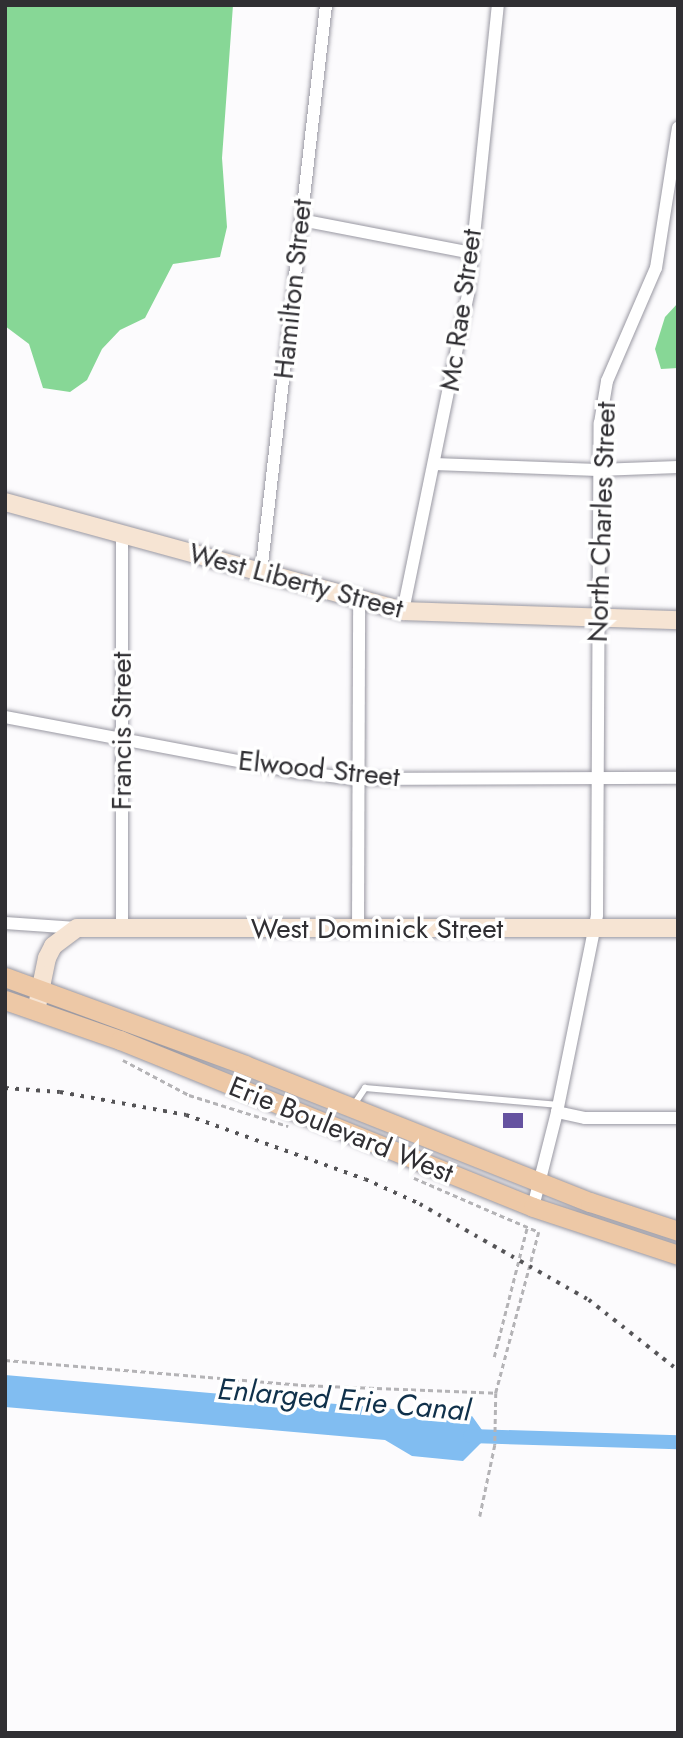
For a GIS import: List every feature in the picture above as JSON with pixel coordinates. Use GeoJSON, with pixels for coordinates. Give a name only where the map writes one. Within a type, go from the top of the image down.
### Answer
{"type":"FeatureCollection","features":[{"type":"Feature","properties":{"kind":"main road","name":"Erie Boulevard West"},"geometry":{"type":"LineString","coordinates":[[5,978],[351,1108],[538,1183],[678,1231]]}},
{"type":"Feature","properties":{"kind":"main road","name":"Erie Boulevard West"},"geometry":{"type":"LineString","coordinates":[[5,1000],[120,1040],[533,1207],[678,1255]]}},
{"type":"Feature","properties":{"kind":"street","name":"Hamilton Street"},"geometry":{"type":"LineString","coordinates":[[261,573],[326,5]]}},
{"type":"Feature","properties":{"kind":"street","name":"Mc Rae Street"},"geometry":{"type":"LineString","coordinates":[[403,611],[404,590],[434,464],[472,253],[498,5]]}},
{"type":"Feature","properties":{"kind":"street","name":"North Charles Street"},"geometry":{"type":"LineString","coordinates":[[533,1207],[558,1109],[594,929],[598,778],[598,470],[607,381],[656,268],[678,128]]}},
{"type":"Feature","properties":{"kind":"street"},"geometry":{"type":"LineString","coordinates":[[301,220],[472,253]]}},
{"type":"Feature","properties":{"kind":"street"},"geometry":{"type":"LineString","coordinates":[[434,464],[598,470],[678,467]]}},
{"type":"Feature","properties":{"kind":"street","name":"West Liberty Street"},"geometry":{"type":"LineString","coordinates":[[5,502],[359,602],[403,611],[678,620]]}},
{"type":"Feature","properties":{"kind":"street","name":"Francis Street"},"geometry":{"type":"LineString","coordinates":[[122,534],[122,927]]}},
{"type":"Feature","properties":{"kind":"street"},"geometry":{"type":"LineString","coordinates":[[358,929],[356,779],[359,602]]}},
{"type":"Feature","properties":{"kind":"street","name":"Elwood Street"},"geometry":{"type":"LineString","coordinates":[[5,717],[122,740],[356,779],[678,778]]}},
{"type":"Feature","properties":{"kind":"street","name":"West Dominick Street"},"geometry":{"type":"LineString","coordinates":[[5,923],[77,928],[678,928]]}},
{"type":"Feature","properties":{"kind":"street"},"geometry":{"type":"LineString","coordinates":[[36,1011],[53,946],[77,928]]}},
{"type":"Feature","properties":{"kind":"street"},"geometry":{"type":"LineString","coordinates":[[558,1109],[585,1118],[678,1118]]}},
{"type":"Feature","properties":{"kind":"lane"},"geometry":{"type":"LineString","coordinates":[[351,1108],[365,1088],[558,1109]]}},
{"type":"Feature","properties":{"kind":"path"},"geometry":{"type":"LineString","coordinates":[[116,1055],[189,1095],[289,1127]]}},
{"type":"Feature","properties":{"kind":"path"},"geometry":{"type":"LineString","coordinates":[[413,1177],[539,1232],[496,1393],[495,1445],[480,1516]]}},
{"type":"Feature","properties":{"kind":"path"},"geometry":{"type":"LineString","coordinates":[[494,1357],[533,1207]]}},
{"type":"Feature","properties":{"kind":"path"},"geometry":{"type":"LineString","coordinates":[[5,1360],[301,1385],[496,1393]]}},
{"type":"Feature","properties":{"kind":"green space"},"geometry":{"type":"Polygon","coordinates":[[[5,5],[233,5],[222,158],[227,227],[220,257],[173,264],[145,318],[120,330],[102,349],[87,380],[70,392],[43,388],[29,344],[5,326],[5,5]]]}},
{"type":"Feature","properties":{"kind":"green space"},"geometry":{"type":"Polygon","coordinates":[[[678,303],[678,368],[661,369],[655,349],[665,317],[678,303]]]}},
{"type":"Feature","properties":{"kind":"water"},"geometry":{"type":"Polygon","coordinates":[[[5,1375],[472,1416],[487,1437],[463,1461],[412,1456],[385,1440],[5,1407],[5,1375]]]}},
{"type":"Feature","properties":{"kind":"building"},"geometry":{"type":"Polygon","coordinates":[[[503,1113],[523,1113],[523,1128],[503,1128],[503,1113]]]}},
{"type":"Feature","properties":{"kind":"waterway","name":"Enlarged Erie Canal"},"geometry":{"type":"LineString","coordinates":[[470,1436],[678,1442]]}},
{"type":"Feature","properties":{"kind":"railway"},"geometry":{"type":"LineString","coordinates":[[5,1088],[60,1092],[186,1115],[365,1179],[420,1204],[589,1300],[678,1370]]}}]}
